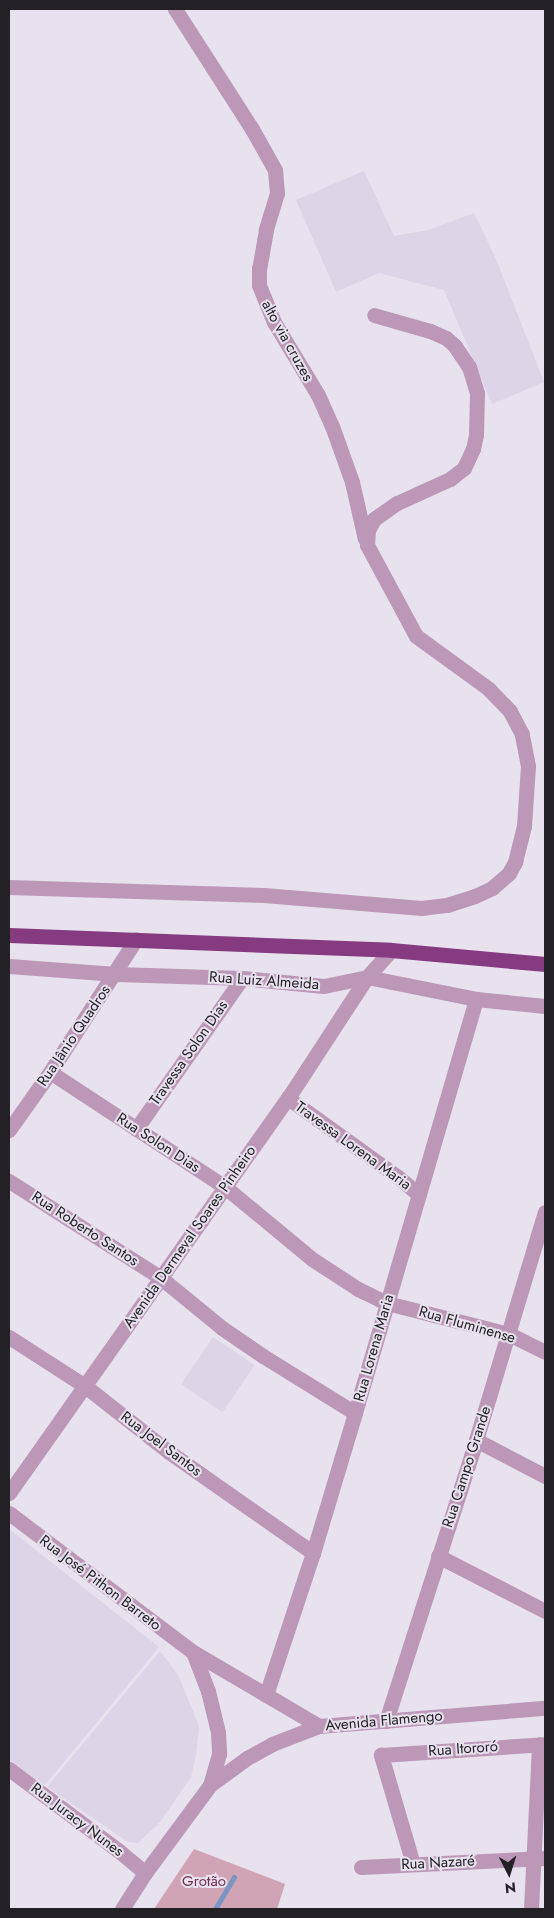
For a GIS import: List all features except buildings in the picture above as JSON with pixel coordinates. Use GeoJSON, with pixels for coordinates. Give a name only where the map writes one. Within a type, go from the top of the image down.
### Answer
{"type":"FeatureCollection","features":[{"type":"Feature","properties":{"kind":"highway"},"geometry":{"type":"LineString","coordinates":[[9,935],[391,950],[545,964]]}},
{"type":"Feature","properties":{"kind":"street","name":"alto via cruzes"},"geometry":{"type":"LineString","coordinates":[[9,887],[264,895],[421,908],[458,902],[484,892],[501,882],[515,862],[524,826],[528,766],[522,734],[510,711],[490,689],[416,636],[367,545],[352,482],[332,426],[318,395],[274,322],[259,285],[259,268],[264,240],[277,193],[275,170],[252,129],[175,9]]}},
{"type":"Feature","properties":{"kind":"street"},"geometry":{"type":"LineString","coordinates":[[367,545],[370,525],[384,512],[397,503],[450,479],[464,468],[473,449],[478,420],[477,393],[473,378],[456,346],[446,338],[430,331],[374,316]]}},
{"type":"Feature","properties":{"kind":"street","name":"Rua Jânio Quadros"},"geometry":{"type":"LineString","coordinates":[[9,1130],[116,974],[136,939]]}},
{"type":"Feature","properties":{"kind":"street","name":"Avenida Dermeval Soares Pinheiro"},"geometry":{"type":"LineString","coordinates":[[9,1493],[288,1098],[367,977],[391,950]]}},
{"type":"Feature","properties":{"kind":"street","name":"Rua Luiz Almeida"},"geometry":{"type":"LineString","coordinates":[[9,966],[116,974],[242,978],[324,986],[367,977],[476,998],[545,1006]]}},
{"type":"Feature","properties":{"kind":"street","name":"Travessa Solon Dias"},"geometry":{"type":"LineString","coordinates":[[136,1129],[242,978]]}},
{"type":"Feature","properties":{"kind":"street","name":"Rua Lorena Maria"},"geometry":{"type":"LineString","coordinates":[[266,1696],[313,1553],[476,998]]}},
{"type":"Feature","properties":{"kind":"street","name":"Rua Solon Dias"},"geometry":{"type":"LineString","coordinates":[[50,1072],[225,1187],[336,1276],[387,1303]]}},
{"type":"Feature","properties":{"kind":"street","name":"Travessa Lorena Maria"},"geometry":{"type":"LineString","coordinates":[[288,1098],[398,1177],[418,1194]]}},
{"type":"Feature","properties":{"kind":"street","name":"Rua Roberto Santos"},"geometry":{"type":"LineString","coordinates":[[9,1180],[161,1278],[222,1328],[295,1378],[355,1413]]}},
{"type":"Feature","properties":{"kind":"street","name":"Rua Campo Grande"},"geometry":{"type":"LineString","coordinates":[[386,1721],[544,1220]]}},
{"type":"Feature","properties":{"kind":"street","name":"Rua Fluminense"},"geometry":{"type":"LineString","coordinates":[[387,1303],[509,1334],[545,1352]]}},
{"type":"Feature","properties":{"kind":"street","name":"Rua Joel Santos"},"geometry":{"type":"LineString","coordinates":[[9,1337],[85,1386],[170,1452],[313,1553]]}},
{"type":"Feature","properties":{"kind":"street"},"geometry":{"type":"LineString","coordinates":[[476,1440],[545,1476]]}},
{"type":"Feature","properties":{"kind":"street","name":"Rua José Pithon Barreto"},"geometry":{"type":"LineString","coordinates":[[9,1513],[193,1652],[319,1726]]}},
{"type":"Feature","properties":{"kind":"street"},"geometry":{"type":"LineString","coordinates":[[438,1556],[545,1611]]}},
{"type":"Feature","properties":{"kind":"street"},"geometry":{"type":"LineString","coordinates":[[193,1652],[208,1692],[218,1732],[219,1754],[210,1784]]}},
{"type":"Feature","properties":{"kind":"street","name":"Avenida Flamengo"},"geometry":{"type":"LineString","coordinates":[[122,1909],[144,1873],[210,1784],[258,1752],[319,1726],[545,1708]]}},
{"type":"Feature","properties":{"kind":"street"},"geometry":{"type":"LineString","coordinates":[[531,1909],[540,1858],[542,1744]]}},
{"type":"Feature","properties":{"kind":"street","name":"Rua Itororó"},"geometry":{"type":"LineString","coordinates":[[413,1864],[381,1755],[542,1744]]}},
{"type":"Feature","properties":{"kind":"street","name":"Rua Juracy Nunes"},"geometry":{"type":"LineString","coordinates":[[9,1769],[119,1851],[144,1873]]}},
{"type":"Feature","properties":{"kind":"street","name":"Rua Nazaré"},"geometry":{"type":"LineString","coordinates":[[361,1867],[540,1858]]}},
{"type":"Feature","properties":{"kind":"shaded area"},"geometry":{"type":"Polygon","coordinates":[[[364,171],[394,236],[429,230],[474,213],[496,259],[544,382],[492,404],[444,290],[379,273],[336,292],[296,200],[364,171]]]}},
{"type":"Feature","properties":{"kind":"shaded area"},"geometry":{"type":"Polygon","coordinates":[[[213,1337],[254,1365],[223,1412],[181,1384],[213,1337]]]}},
{"type":"Feature","properties":{"kind":"shaded area"},"geometry":{"type":"Polygon","coordinates":[[[9,1529],[159,1647],[45,1785],[9,1760],[9,1529]]]}},
{"type":"Feature","properties":{"kind":"shaded area"},"geometry":{"type":"Polygon","coordinates":[[[160,1651],[178,1675],[199,1726],[196,1755],[191,1777],[160,1822],[138,1843],[128,1842],[47,1787],[160,1651]]]}},
{"type":"Feature","properties":{"kind":"green space","name":"Grotão"},"geometry":{"type":"Polygon","coordinates":[[[194,1849],[285,1884],[277,1909],[154,1909],[194,1849]]]}},
{"type":"Feature","properties":{"kind":"waterway"},"geometry":{"type":"LineString","coordinates":[[215,1909],[234,1877]]}}]}
